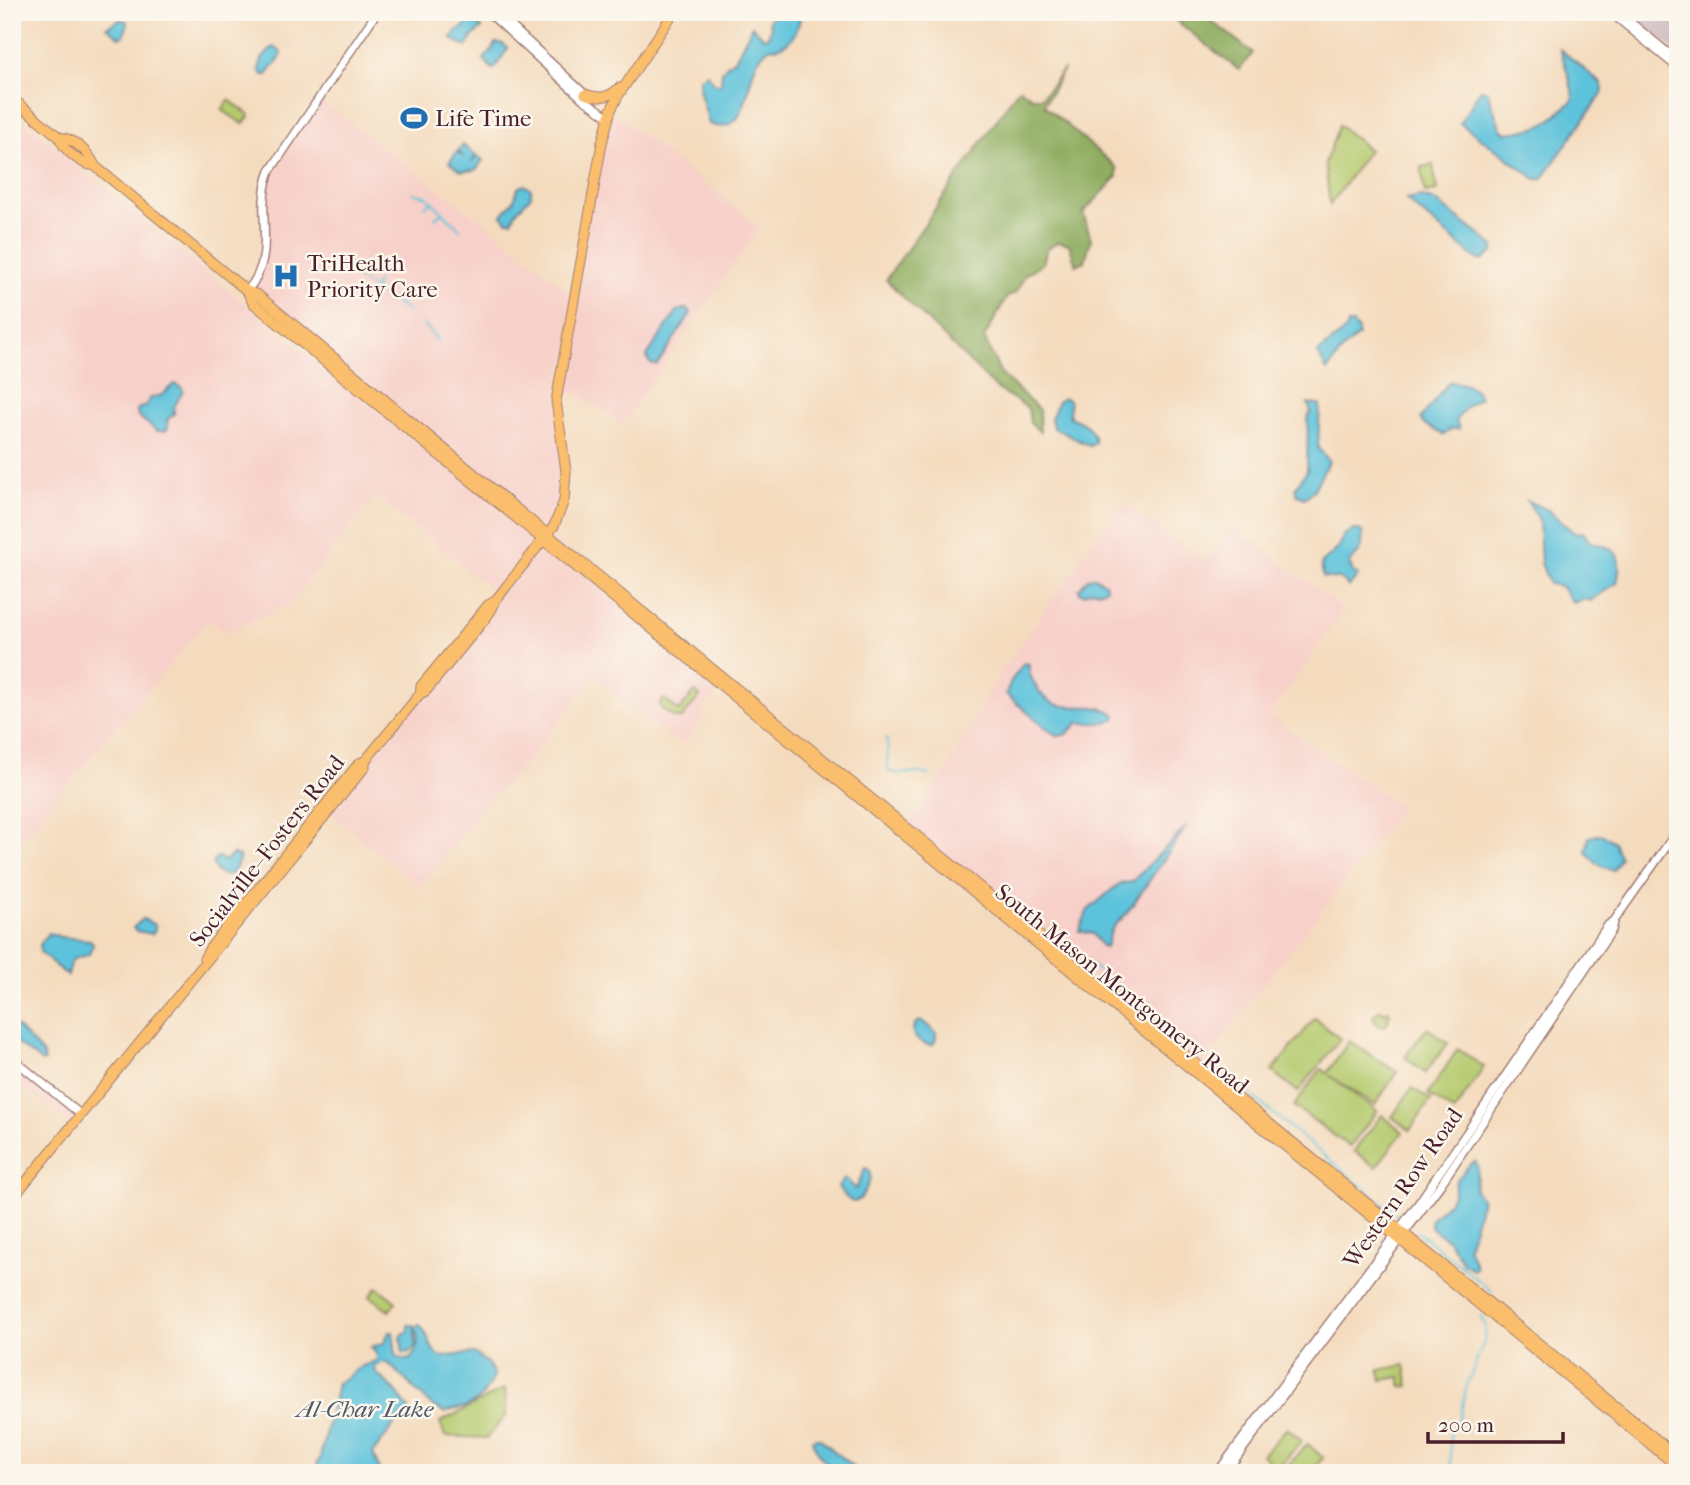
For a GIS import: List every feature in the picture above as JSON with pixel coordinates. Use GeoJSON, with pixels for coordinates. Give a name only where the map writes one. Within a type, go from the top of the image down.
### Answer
{"type":"FeatureCollection","features":[{"type":"Feature","properties":{"kind":"main road","name":"Socialville–Fosters Road"},"geometry":{"type":"LineString","coordinates":[[609,117],[676,12]]}},
{"type":"Feature","properties":{"kind":"main road","name":"Socialville–Fosters Road"},"geometry":{"type":"LineString","coordinates":[[12,1199],[365,767],[365,761],[420,694],[425,680],[488,605],[495,601],[545,537],[561,510],[566,486],[557,391],[602,143],[612,106],[676,12]]}},
{"type":"Feature","properties":{"kind":"main road"},"geometry":{"type":"LineString","coordinates":[[585,94],[607,97],[628,80]]}},
{"type":"Feature","properties":{"kind":"main road"},"geometry":{"type":"LineString","coordinates":[[12,98],[59,137],[67,138],[83,151],[95,166],[247,291],[258,295],[518,510],[545,537]]}},
{"type":"Feature","properties":{"kind":"main road"},"geometry":{"type":"LineString","coordinates":[[247,291],[253,303],[545,537]]}},
{"type":"Feature","properties":{"kind":"main road","name":"South Mason Montgomery Road"},"geometry":{"type":"LineString","coordinates":[[545,537],[1400,1235],[1678,1466]]}},
{"type":"Feature","properties":{"kind":"main road","name":"South Mason Montgomery Road"},"geometry":{"type":"LineString","coordinates":[[1400,1235],[1678,1457]]}},
{"type":"Feature","properties":{"kind":"street"},"geometry":{"type":"LineString","coordinates":[[247,291],[259,271],[266,248],[262,203],[270,171],[377,12]]}},
{"type":"Feature","properties":{"kind":"street"},"geometry":{"type":"LineString","coordinates":[[488,12],[583,99],[609,117]]}},
{"type":"Feature","properties":{"kind":"street"},"geometry":{"type":"LineString","coordinates":[[496,12],[609,117]]}},
{"type":"Feature","properties":{"kind":"street"},"geometry":{"type":"LineString","coordinates":[[1610,12],[1678,68]]}},
{"type":"Feature","properties":{"kind":"street"},"geometry":{"type":"LineString","coordinates":[[1618,12],[1678,61]]}},
{"type":"Feature","properties":{"kind":"street","name":"Western Row Road"},"geometry":{"type":"LineString","coordinates":[[1225,1473],[1400,1235],[1570,994],[1612,930],[1614,921],[1678,830]]}},
{"type":"Feature","properties":{"kind":"street"},"geometry":{"type":"LineString","coordinates":[[12,1058],[80,1115]]}},
{"type":"Feature","properties":{"kind":"street","name":"Western Row Road"},"geometry":{"type":"LineString","coordinates":[[1217,1473],[1400,1235]]}},
{"type":"Feature","properties":{"kind":"shaded area"},"geometry":{"type":"Polygon","coordinates":[[[1626,12],[1678,12],[1678,54],[1626,12]]]}},
{"type":"Feature","properties":{"kind":"shaded area"},"geometry":{"type":"Polygon","coordinates":[[[318,99],[483,222],[566,289],[574,300],[594,186],[614,113],[760,227],[622,425],[580,394],[562,392],[571,338],[557,391],[566,486],[548,534],[247,291],[259,271],[267,180],[318,99]]]}},
{"type":"Feature","properties":{"kind":"shaded area"},"geometry":{"type":"Polygon","coordinates":[[[12,111],[417,445],[420,442],[528,533],[531,543],[494,591],[375,496],[290,604],[224,633],[208,620],[12,851],[12,111]]]}},
{"type":"Feature","properties":{"kind":"shaded area"},"geometry":{"type":"Polygon","coordinates":[[[1124,504],[1206,562],[1232,526],[1344,609],[1269,716],[1402,807],[1200,1067],[907,827],[944,774],[993,684],[1102,529],[1124,504]]]}},
{"type":"Feature","properties":{"kind":"shaded area"},"geometry":{"type":"Polygon","coordinates":[[[548,534],[722,687],[703,710],[703,716],[685,745],[655,727],[594,678],[530,758],[489,801],[420,888],[328,811],[548,534]]]}},
{"type":"Feature","properties":{"kind":"shaded area"},"geometry":{"type":"Polygon","coordinates":[[[12,1058],[80,1114],[71,1126],[12,1078],[12,1058]]]}},
{"type":"Feature","properties":{"kind":"green space"},"geometry":{"type":"Polygon","coordinates":[[[1165,12],[1200,12],[1253,53],[1239,70],[1165,12]]]}},
{"type":"Feature","properties":{"kind":"green space"},"geometry":{"type":"Polygon","coordinates":[[[1064,69],[1044,105],[1117,168],[1117,177],[1083,213],[1091,239],[1085,261],[1076,265],[1069,244],[1058,242],[1047,249],[1043,263],[1025,275],[1017,292],[1007,297],[984,338],[1001,374],[1039,410],[1040,432],[1030,423],[1028,408],[996,388],[886,280],[1019,88],[1032,97],[1042,97],[1064,69]]]}},
{"type":"Feature","properties":{"kind":"green space"},"geometry":{"type":"Polygon","coordinates":[[[229,100],[250,115],[243,124],[222,110],[229,100]]]}},
{"type":"Feature","properties":{"kind":"green space"},"geometry":{"type":"Polygon","coordinates":[[[1339,125],[1369,150],[1330,205],[1325,163],[1339,125]]]}},
{"type":"Feature","properties":{"kind":"green space"},"geometry":{"type":"Polygon","coordinates":[[[1433,165],[1437,191],[1425,193],[1421,167],[1433,165]]]}},
{"type":"Feature","properties":{"kind":"green space"},"geometry":{"type":"Polygon","coordinates":[[[695,692],[700,696],[682,718],[674,718],[661,708],[660,703],[664,699],[679,711],[695,692]]]}},
{"type":"Feature","properties":{"kind":"green space"},"geometry":{"type":"Polygon","coordinates":[[[1380,1010],[1390,1012],[1387,1024],[1382,1027],[1375,1022],[1373,1016],[1380,1010]]]}},
{"type":"Feature","properties":{"kind":"green space"},"geometry":{"type":"Polygon","coordinates":[[[1315,1018],[1340,1039],[1298,1092],[1272,1071],[1315,1018]]]}},
{"type":"Feature","properties":{"kind":"green space"},"geometry":{"type":"Polygon","coordinates":[[[1427,1028],[1448,1043],[1425,1073],[1405,1057],[1427,1028]]]}},
{"type":"Feature","properties":{"kind":"green space"},"geometry":{"type":"Polygon","coordinates":[[[1349,1041],[1397,1072],[1375,1105],[1329,1075],[1377,1111],[1350,1147],[1294,1106],[1321,1069],[1327,1073],[1349,1041]]]}},
{"type":"Feature","properties":{"kind":"green space"},"geometry":{"type":"Polygon","coordinates":[[[1458,1049],[1484,1067],[1454,1112],[1428,1094],[1458,1049]]]}},
{"type":"Feature","properties":{"kind":"green space"},"geometry":{"type":"Polygon","coordinates":[[[1412,1088],[1431,1100],[1410,1130],[1392,1117],[1412,1088]]]}},
{"type":"Feature","properties":{"kind":"green space"},"geometry":{"type":"Polygon","coordinates":[[[1382,1115],[1403,1132],[1376,1167],[1354,1151],[1382,1115]]]}},
{"type":"Feature","properties":{"kind":"green space"},"geometry":{"type":"Polygon","coordinates":[[[377,1287],[396,1302],[389,1311],[370,1296],[377,1287]]]}},
{"type":"Feature","properties":{"kind":"green space"},"geometry":{"type":"Polygon","coordinates":[[[1405,1365],[1409,1386],[1402,1387],[1400,1377],[1381,1380],[1379,1370],[1405,1365]]]}},
{"type":"Feature","properties":{"kind":"green space"},"geometry":{"type":"Polygon","coordinates":[[[505,1389],[506,1415],[487,1438],[445,1436],[440,1422],[505,1389]]]}},
{"type":"Feature","properties":{"kind":"green space"},"geometry":{"type":"Polygon","coordinates":[[[1287,1428],[1302,1441],[1277,1468],[1262,1455],[1287,1428]]]}},
{"type":"Feature","properties":{"kind":"green space"},"geometry":{"type":"Polygon","coordinates":[[[1308,1444],[1323,1458],[1309,1473],[1280,1473],[1308,1444]]]}},
{"type":"Feature","properties":{"kind":"water"},"geometry":{"type":"Polygon","coordinates":[[[796,12],[800,18],[796,31],[791,39],[779,47],[769,48],[758,60],[739,116],[732,123],[722,126],[709,124],[699,89],[700,78],[707,74],[716,85],[721,84],[722,72],[736,58],[752,26],[764,38],[769,35],[771,17],[796,12]]]}},
{"type":"Feature","properties":{"kind":"water"},"geometry":{"type":"Polygon","coordinates":[[[469,19],[482,28],[472,37],[467,47],[452,39],[456,31],[464,27],[469,19]]]}},
{"type":"Feature","properties":{"kind":"water"},"geometry":{"type":"Polygon","coordinates":[[[119,20],[125,20],[128,24],[123,37],[119,37],[107,27],[119,20]]]}},
{"type":"Feature","properties":{"kind":"water"},"geometry":{"type":"Polygon","coordinates":[[[495,43],[501,43],[508,48],[492,69],[484,59],[495,43]]]}},
{"type":"Feature","properties":{"kind":"water"},"geometry":{"type":"Polygon","coordinates":[[[273,47],[282,55],[267,75],[263,75],[259,69],[262,59],[273,47]]]}},
{"type":"Feature","properties":{"kind":"water"},"geometry":{"type":"Polygon","coordinates":[[[1560,49],[1602,84],[1603,92],[1542,179],[1536,179],[1460,123],[1481,89],[1487,91],[1501,129],[1507,133],[1537,127],[1550,121],[1573,100],[1571,83],[1560,49]]]}},
{"type":"Feature","properties":{"kind":"water"},"geometry":{"type":"Polygon","coordinates":[[[463,145],[476,155],[472,162],[477,156],[483,160],[476,170],[461,171],[449,162],[457,152],[464,157],[458,151],[463,145]]]}},
{"type":"Feature","properties":{"kind":"water"},"geometry":{"type":"Polygon","coordinates":[[[524,185],[531,189],[531,196],[516,212],[512,221],[507,221],[502,215],[514,200],[518,188],[524,185]]]}},
{"type":"Feature","properties":{"kind":"water"},"geometry":{"type":"Polygon","coordinates":[[[1421,197],[1435,201],[1494,246],[1493,252],[1482,261],[1474,257],[1406,200],[1421,197]]]}},
{"type":"Feature","properties":{"kind":"water"},"geometry":{"type":"Polygon","coordinates":[[[684,309],[691,313],[657,365],[652,364],[647,356],[677,311],[684,309]]]}},
{"type":"Feature","properties":{"kind":"water"},"geometry":{"type":"Polygon","coordinates":[[[1348,324],[1353,324],[1358,330],[1358,336],[1344,348],[1327,371],[1318,353],[1347,329],[1348,324]]]}},
{"type":"Feature","properties":{"kind":"water"},"geometry":{"type":"Polygon","coordinates":[[[1449,382],[1471,388],[1480,398],[1468,405],[1456,420],[1459,429],[1451,429],[1444,435],[1424,424],[1421,418],[1449,382]]]}},
{"type":"Feature","properties":{"kind":"water"},"geometry":{"type":"Polygon","coordinates":[[[174,384],[183,391],[174,407],[174,414],[167,420],[168,428],[165,431],[157,431],[138,416],[137,411],[145,407],[151,398],[162,395],[174,384]]]}},
{"type":"Feature","properties":{"kind":"water"},"geometry":{"type":"Polygon","coordinates":[[[1064,398],[1069,400],[1070,417],[1090,429],[1095,442],[1090,446],[1054,428],[1051,420],[1058,401],[1064,398]]]}},
{"type":"Feature","properties":{"kind":"water"},"geometry":{"type":"Polygon","coordinates":[[[1308,404],[1320,404],[1318,448],[1329,461],[1313,491],[1305,498],[1297,495],[1295,488],[1307,471],[1308,417],[1311,412],[1308,404]]]}},
{"type":"Feature","properties":{"kind":"water"},"geometry":{"type":"Polygon","coordinates":[[[1527,501],[1548,510],[1574,533],[1583,532],[1590,542],[1612,550],[1618,559],[1617,583],[1590,601],[1583,599],[1573,603],[1561,586],[1549,584],[1541,563],[1539,519],[1527,501]]]}},
{"type":"Feature","properties":{"kind":"water"},"geometry":{"type":"Polygon","coordinates":[[[1353,530],[1363,533],[1361,550],[1349,563],[1358,576],[1349,587],[1340,579],[1323,577],[1321,564],[1337,549],[1343,536],[1353,530]]]}},
{"type":"Feature","properties":{"kind":"water"},"geometry":{"type":"Polygon","coordinates":[[[1095,577],[1106,584],[1106,588],[1102,591],[1080,593],[1079,589],[1088,578],[1095,577]]]}},
{"type":"Feature","properties":{"kind":"water"},"geometry":{"type":"Polygon","coordinates":[[[1024,663],[1029,664],[1029,672],[1035,685],[1043,696],[1053,703],[1105,710],[1116,715],[1114,720],[1105,723],[1078,723],[1067,734],[1059,736],[1048,730],[1006,694],[1011,681],[1024,663]]]}},
{"type":"Feature","properties":{"kind":"water"},"geometry":{"type":"Polygon","coordinates":[[[1186,827],[1127,913],[1112,928],[1106,947],[1102,946],[1093,934],[1079,931],[1088,910],[1119,884],[1132,882],[1186,827]]]}},
{"type":"Feature","properties":{"kind":"water"},"geometry":{"type":"Polygon","coordinates":[[[1601,834],[1614,842],[1620,858],[1613,871],[1596,863],[1586,852],[1589,837],[1601,834]]]}},
{"type":"Feature","properties":{"kind":"water"},"geometry":{"type":"Polygon","coordinates":[[[233,854],[240,857],[234,872],[226,876],[217,872],[213,866],[214,860],[218,857],[226,861],[233,854]]]}},
{"type":"Feature","properties":{"kind":"water"},"geometry":{"type":"Polygon","coordinates":[[[143,919],[155,925],[152,934],[133,928],[143,919]]]}},
{"type":"Feature","properties":{"kind":"water"},"geometry":{"type":"Polygon","coordinates":[[[48,933],[90,940],[93,943],[90,953],[75,958],[70,963],[68,976],[40,952],[40,945],[48,933]]]}},
{"type":"Feature","properties":{"kind":"water"},"geometry":{"type":"Polygon","coordinates":[[[922,1021],[936,1033],[936,1040],[932,1045],[923,1043],[913,1034],[914,1026],[922,1021]]]}},
{"type":"Feature","properties":{"kind":"water"},"geometry":{"type":"Polygon","coordinates":[[[12,1026],[17,1027],[42,1053],[45,1061],[42,1062],[12,1040],[12,1026]]]}},
{"type":"Feature","properties":{"kind":"water"},"geometry":{"type":"Polygon","coordinates":[[[1476,1162],[1478,1169],[1475,1190],[1482,1199],[1468,1247],[1476,1267],[1474,1270],[1463,1263],[1448,1240],[1432,1228],[1430,1222],[1449,1202],[1456,1181],[1471,1163],[1476,1162]]]}},
{"type":"Feature","properties":{"kind":"water"},"geometry":{"type":"Polygon","coordinates":[[[865,1168],[869,1170],[869,1183],[862,1197],[852,1201],[838,1187],[845,1178],[856,1189],[865,1168]]]}},
{"type":"Feature","properties":{"kind":"water"},"geometry":{"type":"Polygon","coordinates":[[[408,1325],[414,1325],[416,1346],[410,1352],[403,1353],[401,1337],[408,1333],[408,1325]]]}},
{"type":"Feature","properties":{"kind":"water","name":"Al-Char Lake"},"geometry":{"type":"Polygon","coordinates":[[[420,1325],[433,1350],[440,1357],[474,1353],[488,1364],[494,1375],[484,1393],[473,1404],[445,1413],[432,1406],[389,1364],[383,1362],[374,1368],[377,1374],[394,1389],[409,1409],[407,1414],[403,1413],[373,1453],[380,1473],[318,1473],[317,1462],[320,1460],[337,1383],[377,1360],[371,1347],[384,1343],[389,1332],[393,1332],[396,1355],[409,1360],[418,1344],[415,1327],[420,1325]]]}},
{"type":"Feature","properties":{"kind":"water"},"geometry":{"type":"Polygon","coordinates":[[[819,1438],[860,1473],[836,1469],[824,1461],[812,1439],[819,1438]]]}},
{"type":"Feature","properties":{"kind":"waterway"},"geometry":{"type":"LineString","coordinates":[[412,193],[426,196],[460,229]]}},
{"type":"Feature","properties":{"kind":"waterway"},"geometry":{"type":"LineString","coordinates":[[425,207],[431,201]]}},
{"type":"Feature","properties":{"kind":"waterway"},"geometry":{"type":"LineString","coordinates":[[435,218],[442,212]]}},
{"type":"Feature","properties":{"kind":"waterway"},"geometry":{"type":"LineString","coordinates":[[356,278],[408,312]]}},
{"type":"Feature","properties":{"kind":"waterway"},"geometry":{"type":"LineString","coordinates":[[375,289],[377,281]]}},
{"type":"Feature","properties":{"kind":"waterway"},"geometry":{"type":"LineString","coordinates":[[398,304],[403,296]]}},
{"type":"Feature","properties":{"kind":"waterway"},"geometry":{"type":"LineString","coordinates":[[424,325],[438,341]]}},
{"type":"Feature","properties":{"kind":"waterway"},"geometry":{"type":"LineString","coordinates":[[886,738],[889,772],[929,775]]}},
{"type":"Feature","properties":{"kind":"waterway"},"geometry":{"type":"LineString","coordinates":[[1057,938],[1099,971]]}},
{"type":"Feature","properties":{"kind":"waterway"},"geometry":{"type":"LineString","coordinates":[[1214,1065],[1397,1215]]}},
{"type":"Feature","properties":{"kind":"waterway"},"geometry":{"type":"LineString","coordinates":[[1418,1232],[1492,1291]]}},
{"type":"Feature","properties":{"kind":"waterway"},"geometry":{"type":"LineString","coordinates":[[1451,1473],[1450,1436],[1460,1416],[1466,1388],[1485,1339],[1486,1327],[1480,1316]]}},
{"type":"Feature","properties":{"kind":"place","name":"Life Time"},"geometry":{"type":"Point","coordinates":[414,118]}},
{"type":"Feature","properties":{"kind":"place","name":"TriHealth Priority Care"},"geometry":{"type":"Point","coordinates":[286,276]}}]}
